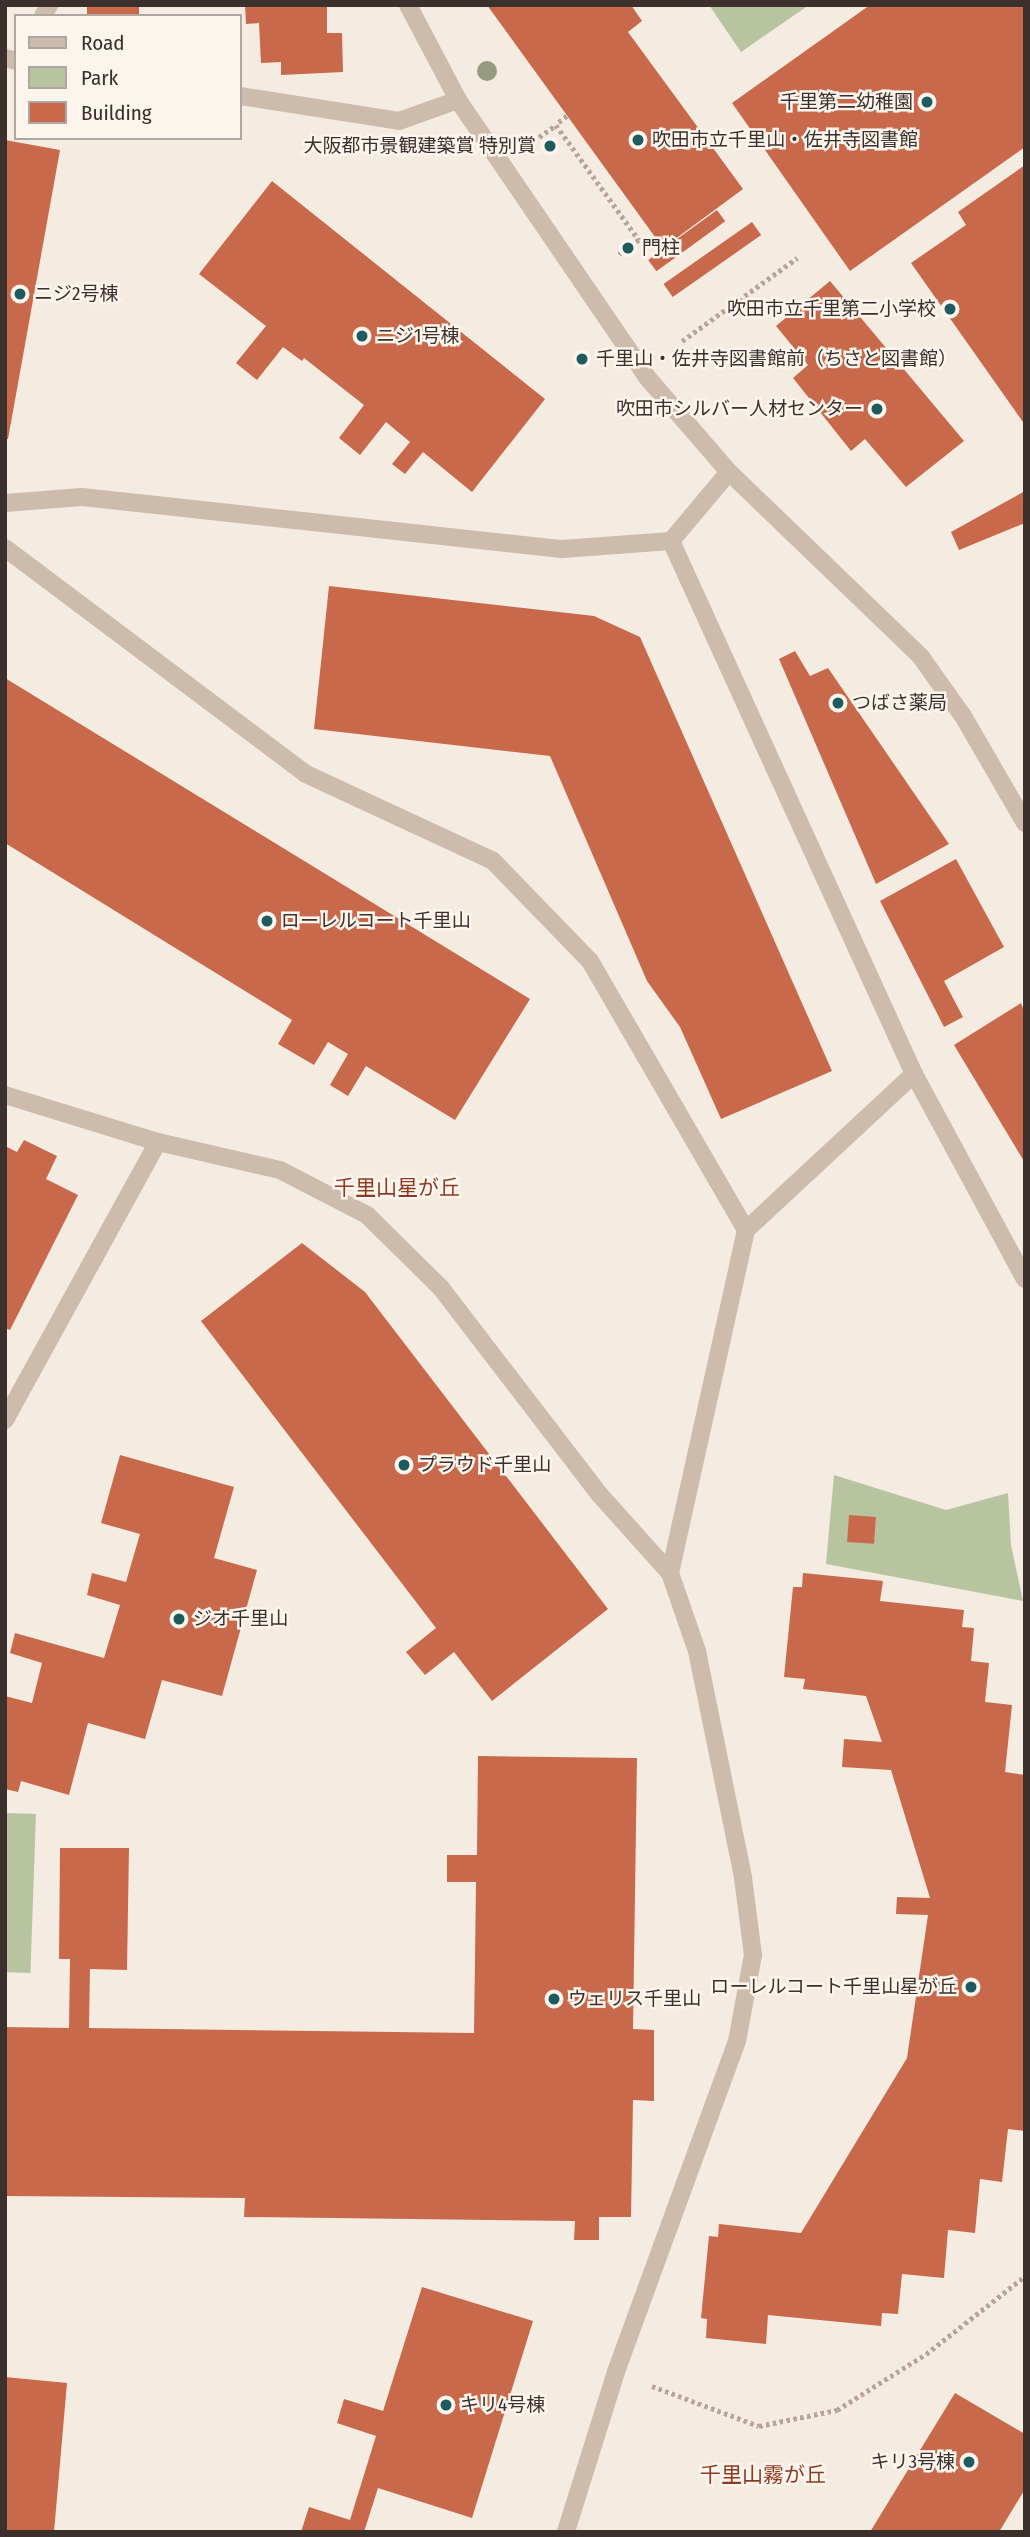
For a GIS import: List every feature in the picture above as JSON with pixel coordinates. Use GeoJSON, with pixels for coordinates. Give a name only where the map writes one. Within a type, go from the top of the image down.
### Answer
{"type":"FeatureCollection","features":[{"type":"Feature","properties":{"kind":"street"},"geometry":{"type":"LineString","coordinates":[[408,5],[458,100],[606,322],[729,472],[921,657],[963,716],[1025,823]]}},
{"type":"Feature","properties":{"kind":"street"},"geometry":{"type":"LineString","coordinates":[[242,96],[399,121],[458,100]]}},
{"type":"Feature","properties":{"kind":"street"},"geometry":{"type":"LineString","coordinates":[[5,503],[82,497],[562,549],[671,541],[729,472]]}},
{"type":"Feature","properties":{"kind":"street"},"geometry":{"type":"LineString","coordinates":[[671,541],[914,1074],[1025,1279]]}},
{"type":"Feature","properties":{"kind":"street"},"geometry":{"type":"LineString","coordinates":[[5,548],[306,774],[493,861],[590,961],[746,1230]]}},
{"type":"Feature","properties":{"kind":"street"},"geometry":{"type":"LineString","coordinates":[[670,1573],[746,1230],[914,1074]]}},
{"type":"Feature","properties":{"kind":"street"},"geometry":{"type":"LineString","coordinates":[[5,1096],[158,1142],[280,1170],[367,1215],[441,1288],[600,1495],[670,1573],[697,1651],[743,1878],[752,1955],[737,2041],[615,2372],[566,2532]]}},
{"type":"Feature","properties":{"kind":"street"},"geometry":{"type":"LineString","coordinates":[[5,1420],[158,1142]]}},
{"type":"Feature","properties":{"kind":"path"},"geometry":{"type":"LineString","coordinates":[[539,137],[567,116]]}},
{"type":"Feature","properties":{"kind":"path"},"geometry":{"type":"LineString","coordinates":[[556,125],[639,240],[618,255]]}},
{"type":"Feature","properties":{"kind":"path"},"geometry":{"type":"LineString","coordinates":[[682,341],[797,258]]}},
{"type":"Feature","properties":{"kind":"path"},"geometry":{"type":"LineString","coordinates":[[615,2372],[759,2426],[837,2410],[926,2354],[1025,2276]]}},
{"type":"Feature","properties":{"kind":"green space"},"geometry":{"type":"Polygon","coordinates":[[[709,5],[809,5],[741,52],[709,5]]]}},
{"type":"Feature","properties":{"kind":"green space"},"geometry":{"type":"Polygon","coordinates":[[[834,1475],[946,1510],[1008,1493],[1011,1545],[1023,1601],[826,1564],[834,1475]]]}},
{"type":"Feature","properties":{"kind":"green space"},"geometry":{"type":"Polygon","coordinates":[[[5,1813],[36,1814],[30,1973],[5,1972],[5,1813]]]}},
{"type":"Feature","properties":{"kind":"building"},"geometry":{"type":"Polygon","coordinates":[[[87,5],[139,5],[139,14],[87,14],[87,5]]]}},
{"type":"Feature","properties":{"kind":"building"},"geometry":{"type":"Polygon","coordinates":[[[245,5],[327,5],[327,33],[342,33],[343,72],[281,75],[281,62],[261,63],[259,23],[246,24],[245,5]]]}},
{"type":"Feature","properties":{"kind":"building","name":"吹田市立千里山・佐井寺図書館"},"geometry":{"type":"Polygon","coordinates":[[[487,5],[631,5],[642,21],[628,32],[743,189],[663,248],[487,5]]]}},
{"type":"Feature","properties":{"kind":"building"},"geometry":{"type":"Polygon","coordinates":[[[870,5],[1025,5],[1025,147],[850,271],[732,103],[870,5]]]}},
{"type":"Feature","properties":{"kind":"building","name":"ニジ2号棟"},"geometry":{"type":"Polygon","coordinates":[[[5,140],[60,150],[8,439],[5,439],[5,140]]]}},
{"type":"Feature","properties":{"kind":"building"},"geometry":{"type":"Polygon","coordinates":[[[1025,165],[1025,425],[911,263],[966,225],[958,212],[1025,165]]]}},
{"type":"Feature","properties":{"kind":"building","name":"ニジ1号棟"},"geometry":{"type":"Polygon","coordinates":[[[272,181],[545,399],[472,492],[423,452],[405,474],[392,464],[410,442],[386,422],[360,455],[339,438],[364,405],[304,358],[302,361],[283,347],[257,380],[236,363],[266,326],[199,274],[272,181]]]}},
{"type":"Feature","properties":{"kind":"building"},"geometry":{"type":"Polygon","coordinates":[[[717,210],[725,221],[656,271],[648,260],[717,210]]]}},
{"type":"Feature","properties":{"kind":"building"},"geometry":{"type":"Polygon","coordinates":[[[752,222],[761,235],[673,297],[664,284],[752,222]]]}},
{"type":"Feature","properties":{"kind":"building","name":"吹田市シルバー人材センター"},"geometry":{"type":"Polygon","coordinates":[[[830,281],[964,441],[906,487],[865,439],[851,451],[793,378],[808,365],[776,326],[830,281]]]}},
{"type":"Feature","properties":{"kind":"building"},"geometry":{"type":"Polygon","coordinates":[[[1025,491],[1025,523],[959,550],[951,532],[1025,491]]]}},
{"type":"Feature","properties":{"kind":"building"},"geometry":{"type":"Polygon","coordinates":[[[329,586],[594,616],[640,637],[832,1071],[721,1119],[680,1027],[647,981],[550,756],[314,729],[329,586]]]}},
{"type":"Feature","properties":{"kind":"building"},"geometry":{"type":"Polygon","coordinates":[[[795,651],[810,676],[828,668],[949,844],[876,884],[779,659],[795,651]]]}},
{"type":"Feature","properties":{"kind":"building","name":"ローレルコート千里山"},"geometry":{"type":"Polygon","coordinates":[[[5,678],[530,999],[455,1120],[366,1066],[348,1096],[330,1085],[348,1054],[328,1042],[314,1065],[278,1044],[292,1020],[5,843],[5,678]]]}},
{"type":"Feature","properties":{"kind":"building"},"geometry":{"type":"Polygon","coordinates":[[[956,859],[1004,947],[944,981],[963,1017],[944,1027],[880,901],[956,859]]]}},
{"type":"Feature","properties":{"kind":"building"},"geometry":{"type":"Polygon","coordinates":[[[1021,1003],[1025,1014],[1025,1163],[954,1045],[1021,1003]]]}},
{"type":"Feature","properties":{"kind":"building"},"geometry":{"type":"Polygon","coordinates":[[[24,1140],[57,1156],[46,1179],[78,1195],[10,1330],[5,1328],[5,1146],[17,1152],[24,1140]]]}},
{"type":"Feature","properties":{"kind":"building","name":"プラウド千里山"},"geometry":{"type":"Polygon","coordinates":[[[302,1243],[365,1292],[608,1609],[492,1701],[454,1652],[425,1675],[406,1652],[436,1628],[201,1321],[302,1243]]]}},
{"type":"Feature","properties":{"kind":"building","name":"ジオ千里山"},"geometry":{"type":"Polygon","coordinates":[[[120,1455],[234,1487],[214,1558],[257,1570],[222,1696],[162,1680],[145,1739],[88,1723],[69,1795],[21,1781],[18,1792],[5,1789],[5,1696],[32,1703],[42,1663],[10,1653],[15,1633],[104,1658],[120,1605],[87,1595],[92,1573],[126,1582],[140,1534],[101,1523],[120,1455]]]}},
{"type":"Feature","properties":{"kind":"building"},"geometry":{"type":"Polygon","coordinates":[[[849,1515],[876,1517],[874,1544],[847,1542],[849,1515]]]}},
{"type":"Feature","properties":{"kind":"building","name":"ローレルコート千里山星が丘"},"geometry":{"type":"Polygon","coordinates":[[[803,1573],[883,1581],[880,1601],[964,1610],[962,1627],[974,1628],[971,1661],[989,1663],[985,1702],[1012,1705],[1005,1772],[1025,1775],[1025,2131],[1008,2129],[1002,2182],[980,2179],[975,2233],[948,2230],[944,2278],[902,2274],[898,2314],[882,2313],[881,2326],[768,2315],[766,2344],[706,2338],[707,2319],[701,2318],[709,2236],[718,2237],[719,2224],[801,2233],[907,2058],[928,1915],[896,1914],[897,1897],[930,1898],[891,1770],[842,1767],[844,1739],[882,1742],[866,1696],[803,1689],[805,1679],[784,1677],[793,1587],[802,1587],[803,1573]]]}},
{"type":"Feature","properties":{"kind":"building","name":"ウェリス千里山"},"geometry":{"type":"Polygon","coordinates":[[[478,1756],[637,1758],[633,2029],[654,2030],[654,2101],[633,2100],[631,2217],[599,2217],[599,2240],[574,2240],[575,2221],[244,2217],[245,2198],[5,2196],[5,2027],[69,2028],[70,1959],[59,1959],[60,1848],[129,1848],[127,1970],[90,1969],[89,2028],[474,2033],[476,1882],[447,1882],[447,1855],[477,1855],[478,1756]]]}},
{"type":"Feature","properties":{"kind":"building","name":"キリ4号棟"},"geometry":{"type":"Polygon","coordinates":[[[422,2287],[533,2321],[472,2518],[378,2488],[364,2532],[301,2532],[309,2507],[350,2520],[376,2436],[337,2423],[344,2399],[383,2411],[422,2287]]]}},
{"type":"Feature","properties":{"kind":"building"},"geometry":{"type":"Polygon","coordinates":[[[5,2377],[67,2383],[54,2532],[5,2532],[5,2377]]]}},
{"type":"Feature","properties":{"kind":"building","name":"キリ3号棟"},"geometry":{"type":"Polygon","coordinates":[[[955,2393],[1025,2434],[1025,2489],[999,2532],[870,2532],[955,2393]]]}},
{"type":"Feature","properties":{"kind":"place","name":"千里第二幼稚園"},"geometry":{"type":"Point","coordinates":[927,102]}},
{"type":"Feature","properties":{"kind":"place","name":"吹田市立千里山・佐井寺図書館"},"geometry":{"type":"Point","coordinates":[638,140]}},
{"type":"Feature","properties":{"kind":"place","name":"大阪都市景観建築賞 特別賞"},"geometry":{"type":"Point","coordinates":[550,146]}},
{"type":"Feature","properties":{"kind":"place","name":"門柱"},"geometry":{"type":"Point","coordinates":[628,248]}},
{"type":"Feature","properties":{"kind":"place","name":"ニジ2号棟"},"geometry":{"type":"Point","coordinates":[20,294]}},
{"type":"Feature","properties":{"kind":"place","name":"吹田市立千里第二小学校"},"geometry":{"type":"Point","coordinates":[950,309]}},
{"type":"Feature","properties":{"kind":"place","name":"ニジ1号棟"},"geometry":{"type":"Point","coordinates":[362,336]}},
{"type":"Feature","properties":{"kind":"place","name":"千里山・佐井寺図書館前（ちさと図書館）"},"geometry":{"type":"Point","coordinates":[582,359]}},
{"type":"Feature","properties":{"kind":"place","name":"吹田市シルバー人材センター"},"geometry":{"type":"Point","coordinates":[877,409]}},
{"type":"Feature","properties":{"kind":"place","name":"つばさ薬局"},"geometry":{"type":"Point","coordinates":[838,703]}},
{"type":"Feature","properties":{"kind":"place","name":"ローレルコート千里山"},"geometry":{"type":"Point","coordinates":[267,921]}},
{"type":"Feature","properties":{"kind":"place","name":"プラウド千里山"},"geometry":{"type":"Point","coordinates":[404,1465]}},
{"type":"Feature","properties":{"kind":"place","name":"ジオ千里山"},"geometry":{"type":"Point","coordinates":[179,1619]}},
{"type":"Feature","properties":{"kind":"place","name":"ローレルコート千里山星が丘"},"geometry":{"type":"Point","coordinates":[971,1987]}},
{"type":"Feature","properties":{"kind":"place","name":"ウェリス千里山"},"geometry":{"type":"Point","coordinates":[554,1999]}},
{"type":"Feature","properties":{"kind":"place","name":"キリ4号棟"},"geometry":{"type":"Point","coordinates":[446,2405]}},
{"type":"Feature","properties":{"kind":"place","name":"キリ3号棟"},"geometry":{"type":"Point","coordinates":[969,2462]}},
{"type":"Feature","properties":{"kind":"district","name":"千里山星が丘"},"geometry":{"type":"Point","coordinates":[397,1188]}},
{"type":"Feature","properties":{"kind":"district","name":"千里山霧が丘"},"geometry":{"type":"Point","coordinates":[763,2475]}}]}
